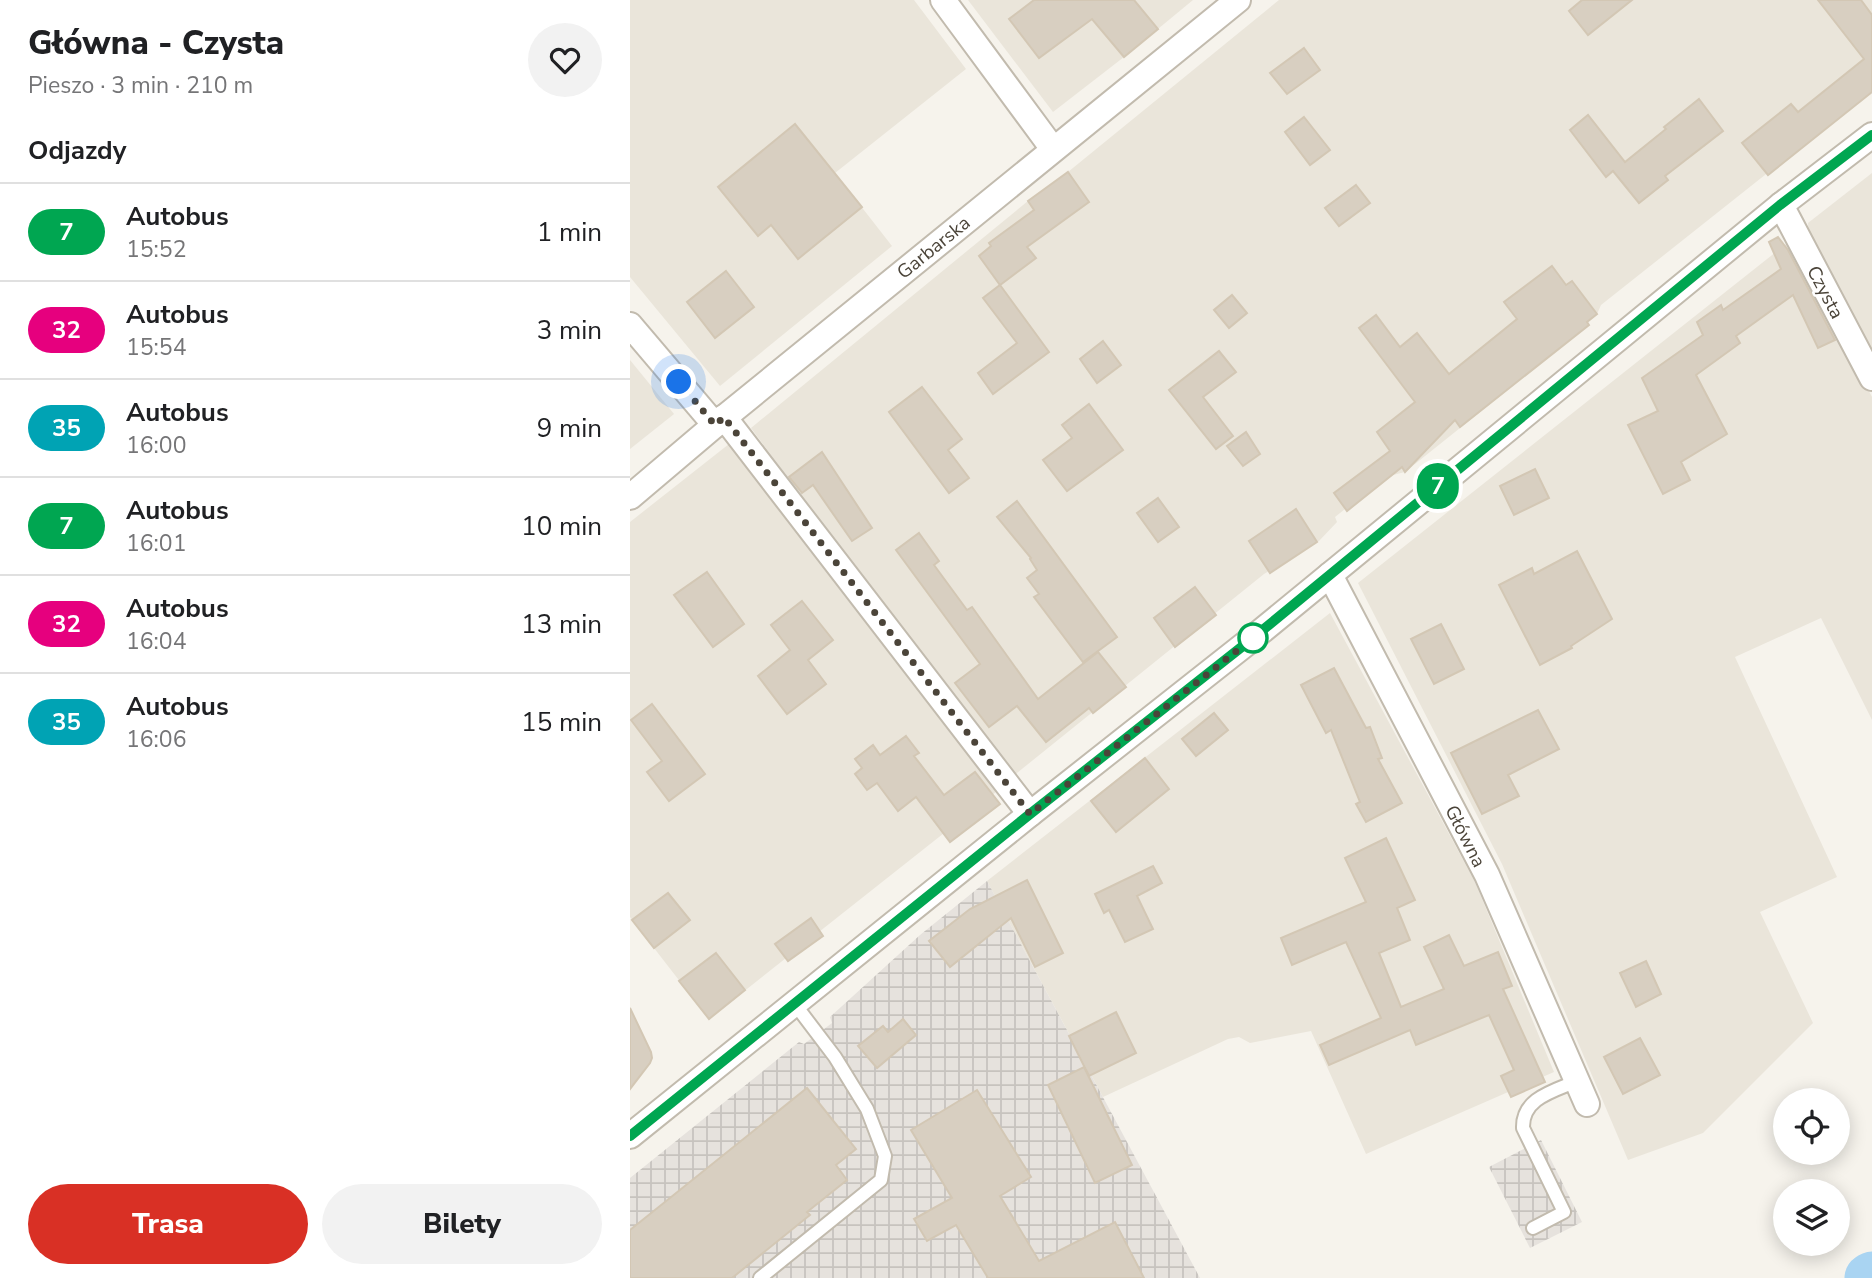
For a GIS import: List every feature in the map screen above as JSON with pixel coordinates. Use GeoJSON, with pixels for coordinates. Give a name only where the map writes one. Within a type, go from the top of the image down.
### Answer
{"type":"FeatureCollection","features":[{"type":"Feature","properties":{"kind":"street"},"geometry":{"type":"LineString","coordinates":[[943,0],[1053,149]]}},
{"type":"Feature","properties":{"kind":"street","name":"Garbarska"},"geometry":{"type":"LineString","coordinates":[[630,497],[719,421],[1238,0]]}},
{"type":"Feature","properties":{"kind":"street"},"geometry":{"type":"LineString","coordinates":[[630,1136],[1330,575],[1780,205],[1872,135]]}},
{"type":"Feature","properties":{"kind":"street","name":"Czysta"},"geometry":{"type":"LineString","coordinates":[[1780,205],[1872,378]]}},
{"type":"Feature","properties":{"kind":"street"},"geometry":{"type":"LineString","coordinates":[[630,325],[719,421],[1030,814]]}},
{"type":"Feature","properties":{"kind":"street","name":"Główna"},"geometry":{"type":"LineString","coordinates":[[1330,575],[1487,875],[1587,1104]]}},
{"type":"Feature","properties":{"kind":"lane"},"geometry":{"type":"LineString","coordinates":[[760,1278],[881,1180],[885,1156],[867,1109],[835,1057],[794,1003]]}},
{"type":"Feature","properties":{"kind":"lane"},"geometry":{"type":"LineString","coordinates":[[1532,1228],[1564,1212],[1523,1128],[1523,1118],[1527,1107],[1537,1099],[1577,1081]]}},
{"type":"Feature","properties":{"kind":"shaded area"},"geometry":{"type":"Polygon","coordinates":[[[630,0],[914,0],[966,69],[835,173],[892,246],[720,386],[630,277],[630,0]]]}},
{"type":"Feature","properties":{"kind":"shaded area"},"geometry":{"type":"Polygon","coordinates":[[[968,0],[1193,0],[1053,112],[968,0]]]}},
{"type":"Feature","properties":{"kind":"shaded area"},"geometry":{"type":"Polygon","coordinates":[[[1279,0],[1872,0],[1872,92],[1601,305],[1597,314],[1587,322],[1589,325],[1405,472],[1385,477],[1335,517],[1337,522],[1319,541],[1264,574],[1012,777],[751,428],[1279,0]]]}},
{"type":"Feature","properties":{"kind":"shaded area"},"geometry":{"type":"Polygon","coordinates":[[[1872,173],[1872,361],[1809,243],[1808,223],[1872,173]]]}},
{"type":"Feature","properties":{"kind":"shaded area"},"geometry":{"type":"Polygon","coordinates":[[[1786,244],[1810,278],[1872,397],[1872,720],[1821,618],[1735,657],[1837,877],[1760,912],[1813,1023],[1703,1133],[1628,1160],[1502,864],[1358,583],[1786,244]]]}},
{"type":"Feature","properties":{"kind":"shaded area"},"geometry":{"type":"Polygon","coordinates":[[[630,360],[674,414],[630,449],[630,360]]]}},
{"type":"Feature","properties":{"kind":"shaded area"},"geometry":{"type":"Polygon","coordinates":[[[729,444],[858,612],[864,609],[1001,788],[709,1019],[630,917],[630,522],[729,444]]]}},
{"type":"Feature","properties":{"kind":"shaded area"},"geometry":{"type":"Polygon","coordinates":[[[1330,613],[1475,882],[1554,1072],[1366,1154],[1311,1031],[1250,1043],[1239,1037],[1228,1039],[1103,1097],[987,881],[1330,613]]]}},
{"type":"Feature","properties":{"kind":"shaded area"},"geometry":{"type":"Polygon","coordinates":[[[987,881],[1200,1278],[630,1278],[630,1178],[799,1042],[804,1044],[832,1023],[830,1017],[920,935],[987,881]]]}},
{"type":"Feature","properties":{"kind":"shaded area"},"geometry":{"type":"Polygon","coordinates":[[[1541,1140],[1582,1222],[1530,1248],[1489,1167],[1541,1140]]]}},
{"type":"Feature","properties":{"kind":"building"},"geometry":{"type":"Polygon","coordinates":[[[1034,0],[1134,0],[1158,29],[1124,57],[1092,19],[1039,58],[1009,19],[1034,0]]]}},
{"type":"Feature","properties":{"kind":"building"},"geometry":{"type":"Polygon","coordinates":[[[1582,0],[1632,0],[1588,35],[1569,11],[1582,0]]]}},
{"type":"Feature","properties":{"kind":"building"},"geometry":{"type":"Polygon","coordinates":[[[1818,0],[1861,0],[1872,15],[1872,92],[1768,175],[1742,143],[1791,104],[1798,112],[1864,59],[1818,0]]]}},
{"type":"Feature","properties":{"kind":"building"},"geometry":{"type":"Polygon","coordinates":[[[1304,48],[1320,70],[1287,94],[1270,73],[1304,48]]]}},
{"type":"Feature","properties":{"kind":"building"},"geometry":{"type":"Polygon","coordinates":[[[1699,99],[1723,131],[1665,176],[1668,180],[1639,203],[1613,171],[1606,177],[1570,130],[1588,115],[1625,162],[1699,99]]]}},
{"type":"Feature","properties":{"kind":"building"},"geometry":{"type":"Polygon","coordinates":[[[1304,117],[1330,150],[1310,165],[1285,132],[1304,117]]]}},
{"type":"Feature","properties":{"kind":"building"},"geometry":{"type":"Polygon","coordinates":[[[795,124],[862,207],[798,259],[771,225],[758,236],[718,187],[795,124]]]}},
{"type":"Feature","properties":{"kind":"building"},"geometry":{"type":"Polygon","coordinates":[[[1068,172],[1089,202],[1027,247],[1036,258],[1000,285],[979,256],[991,246],[989,243],[1034,210],[1028,201],[1068,172]]]}},
{"type":"Feature","properties":{"kind":"building"},"geometry":{"type":"Polygon","coordinates":[[[1356,185],[1370,203],[1339,226],[1325,208],[1356,185]]]}},
{"type":"Feature","properties":{"kind":"building"},"geometry":{"type":"Polygon","coordinates":[[[1778,237],[1788,250],[1835,340],[1818,348],[1793,295],[1736,336],[1740,343],[1696,375],[1727,434],[1681,462],[1690,480],[1663,494],[1628,425],[1658,411],[1642,378],[1703,335],[1697,322],[1721,305],[1723,310],[1781,269],[1769,242],[1778,237]]]}},
{"type":"Feature","properties":{"kind":"building"},"geometry":{"type":"Polygon","coordinates":[[[1552,266],[1566,285],[1572,281],[1597,314],[1587,322],[1589,325],[1460,427],[1455,420],[1405,472],[1402,467],[1347,511],[1334,493],[1390,451],[1377,432],[1415,402],[1359,328],[1376,315],[1400,347],[1417,333],[1449,374],[1517,319],[1504,302],[1552,266]]]}},
{"type":"Feature","properties":{"kind":"building"},"geometry":{"type":"Polygon","coordinates":[[[726,271],[754,307],[715,338],[687,302],[726,271]]]}},
{"type":"Feature","properties":{"kind":"building"},"geometry":{"type":"Polygon","coordinates":[[[1000,285],[1049,352],[993,394],[978,373],[1017,343],[983,298],[1000,285]]]}},
{"type":"Feature","properties":{"kind":"building"},"geometry":{"type":"Polygon","coordinates":[[[1232,295],[1247,313],[1229,328],[1214,310],[1232,295]]]}},
{"type":"Feature","properties":{"kind":"building"},"geometry":{"type":"Polygon","coordinates":[[[1103,341],[1121,365],[1097,383],[1080,359],[1103,341]]]}},
{"type":"Feature","properties":{"kind":"building"},"geometry":{"type":"Polygon","coordinates":[[[1219,351],[1236,372],[1203,397],[1233,436],[1216,449],[1169,390],[1219,351]]]}},
{"type":"Feature","properties":{"kind":"building"},"geometry":{"type":"Polygon","coordinates":[[[922,387],[962,439],[948,450],[969,478],[949,493],[889,412],[922,387]]]}},
{"type":"Feature","properties":{"kind":"building"},"geometry":{"type":"Polygon","coordinates":[[[1089,404],[1123,450],[1067,491],[1043,460],[1072,438],[1062,425],[1089,404]]]}},
{"type":"Feature","properties":{"kind":"building"},"geometry":{"type":"Polygon","coordinates":[[[1246,432],[1260,454],[1243,466],[1227,446],[1246,432]]]}},
{"type":"Feature","properties":{"kind":"building"},"geometry":{"type":"Polygon","coordinates":[[[822,452],[872,528],[852,541],[813,485],[802,493],[789,477],[822,452]]]}},
{"type":"Feature","properties":{"kind":"building"},"geometry":{"type":"Polygon","coordinates":[[[1535,469],[1549,498],[1514,515],[1500,486],[1535,469]]]}},
{"type":"Feature","properties":{"kind":"building"},"geometry":{"type":"Polygon","coordinates":[[[1158,498],[1179,527],[1158,542],[1137,513],[1158,498]]]}},
{"type":"Feature","properties":{"kind":"building"},"geometry":{"type":"Polygon","coordinates":[[[1017,501],[1117,637],[1083,662],[1034,597],[1039,594],[1027,578],[1037,570],[1031,558],[997,517],[1017,501]]]}},
{"type":"Feature","properties":{"kind":"building"},"geometry":{"type":"Polygon","coordinates":[[[1296,509],[1317,542],[1270,573],[1249,541],[1296,509]]]}},
{"type":"Feature","properties":{"kind":"building"},"geometry":{"type":"Polygon","coordinates":[[[919,533],[939,561],[934,565],[967,610],[972,607],[1038,699],[1098,652],[1126,687],[1093,713],[1089,708],[1046,742],[1017,706],[989,727],[955,683],[980,664],[896,550],[919,533]]]}},
{"type":"Feature","properties":{"kind":"building"},"geometry":{"type":"Polygon","coordinates":[[[1577,551],[1612,619],[1571,646],[1572,648],[1540,665],[1499,585],[1532,568],[1534,574],[1577,551]]]}},
{"type":"Feature","properties":{"kind":"building"},"geometry":{"type":"Polygon","coordinates":[[[707,572],[744,624],[713,647],[674,595],[707,572]]]}},
{"type":"Feature","properties":{"kind":"building"},"geometry":{"type":"Polygon","coordinates":[[[1195,587],[1216,615],[1175,647],[1154,618],[1195,587]]]}},
{"type":"Feature","properties":{"kind":"building"},"geometry":{"type":"Polygon","coordinates":[[[802,601],[833,640],[808,660],[826,684],[787,714],[758,676],[790,650],[771,625],[802,601]]]}},
{"type":"Feature","properties":{"kind":"building"},"geometry":{"type":"Polygon","coordinates":[[[1441,624],[1464,669],[1434,684],[1411,639],[1441,624]]]}},
{"type":"Feature","properties":{"kind":"building"},"geometry":{"type":"Polygon","coordinates":[[[1334,668],[1366,728],[1370,727],[1382,758],[1378,759],[1402,803],[1366,822],[1356,804],[1360,802],[1331,730],[1326,733],[1301,685],[1334,668]]]}},
{"type":"Feature","properties":{"kind":"building"},"geometry":{"type":"Polygon","coordinates":[[[652,704],[705,774],[669,801],[647,772],[662,761],[631,720],[652,704]]]}},
{"type":"Feature","properties":{"kind":"building"},"geometry":{"type":"Polygon","coordinates":[[[1538,710],[1559,749],[1508,775],[1519,796],[1482,814],[1451,753],[1538,710]]]}},
{"type":"Feature","properties":{"kind":"building"},"geometry":{"type":"Polygon","coordinates":[[[1214,713],[1228,730],[1196,756],[1182,739],[1214,713]]]}},
{"type":"Feature","properties":{"kind":"building"},"geometry":{"type":"Polygon","coordinates":[[[906,736],[919,753],[914,756],[944,795],[975,772],[1000,804],[950,842],[916,797],[898,811],[877,783],[867,790],[855,774],[862,768],[855,759],[873,745],[880,755],[906,736]]]}},
{"type":"Feature","properties":{"kind":"building"},"geometry":{"type":"Polygon","coordinates":[[[1145,758],[1169,789],[1116,832],[1091,801],[1145,758]]]}},
{"type":"Feature","properties":{"kind":"building"},"geometry":{"type":"Polygon","coordinates":[[[1386,838],[1415,900],[1397,908],[1410,940],[1379,953],[1401,1007],[1444,989],[1424,947],[1449,935],[1464,966],[1498,952],[1512,986],[1503,989],[1545,1082],[1511,1097],[1501,1076],[1514,1070],[1489,1015],[1416,1045],[1410,1030],[1329,1065],[1320,1045],[1381,1018],[1346,942],[1292,965],[1281,938],[1366,902],[1345,858],[1386,838]]]}},
{"type":"Feature","properties":{"kind":"building"},"geometry":{"type":"Polygon","coordinates":[[[1153,866],[1162,883],[1137,896],[1153,929],[1125,942],[1109,910],[1104,913],[1095,894],[1153,866]]]}},
{"type":"Feature","properties":{"kind":"building"},"geometry":{"type":"Polygon","coordinates":[[[1027,880],[1063,953],[1035,967],[1011,918],[950,967],[929,941],[970,909],[1027,880]]]}},
{"type":"Feature","properties":{"kind":"building"},"geometry":{"type":"Polygon","coordinates":[[[668,893],[690,920],[654,948],[632,920],[668,893]]]}},
{"type":"Feature","properties":{"kind":"building"},"geometry":{"type":"Polygon","coordinates":[[[811,918],[823,936],[788,961],[775,944],[811,918]]]}},
{"type":"Feature","properties":{"kind":"building"},"geometry":{"type":"Polygon","coordinates":[[[716,953],[745,990],[709,1019],[679,981],[716,953]]]}},
{"type":"Feature","properties":{"kind":"building"},"geometry":{"type":"Polygon","coordinates":[[[1646,961],[1661,994],[1636,1007],[1620,973],[1646,961]]]}},
{"type":"Feature","properties":{"kind":"building"},"geometry":{"type":"Polygon","coordinates":[[[630,1008],[652,1058],[630,1089],[630,1008]]]}},
{"type":"Feature","properties":{"kind":"building"},"geometry":{"type":"Polygon","coordinates":[[[1116,1012],[1136,1053],[1089,1076],[1069,1036],[1116,1012]]]}},
{"type":"Feature","properties":{"kind":"building"},"geometry":{"type":"Polygon","coordinates":[[[903,1019],[916,1035],[877,1068],[858,1046],[883,1026],[888,1032],[903,1019]]]}},
{"type":"Feature","properties":{"kind":"building"},"geometry":{"type":"Polygon","coordinates":[[[1640,1038],[1660,1075],[1623,1094],[1604,1057],[1640,1038]]]}},
{"type":"Feature","properties":{"kind":"building"},"geometry":{"type":"Polygon","coordinates":[[[1084,1067],[1132,1165],[1095,1183],[1048,1085],[1084,1067]]]}},
{"type":"Feature","properties":{"kind":"building"},"geometry":{"type":"Polygon","coordinates":[[[807,1088],[856,1149],[836,1165],[847,1180],[807,1212],[810,1215],[732,1278],[630,1278],[630,1230],[807,1088]]]}},
{"type":"Feature","properties":{"kind":"building"},"geometry":{"type":"Polygon","coordinates":[[[977,1090],[1031,1177],[1000,1196],[1039,1261],[1115,1222],[1144,1278],[988,1278],[956,1225],[927,1241],[914,1219],[952,1198],[911,1130],[977,1090]]]}},
{"type":"Feature","properties":{"kind":"bus line","name":"7"},"geometry":{"type":"LineString","coordinates":[[630,1136],[1253,638],[1780,205],[1872,135]]}},
{"type":"Feature","properties":{"kind":"route"},"geometry":{"type":"LineString","coordinates":[[679,382],[715,425],[724,417],[1030,814],[1253,638]]}}]}
